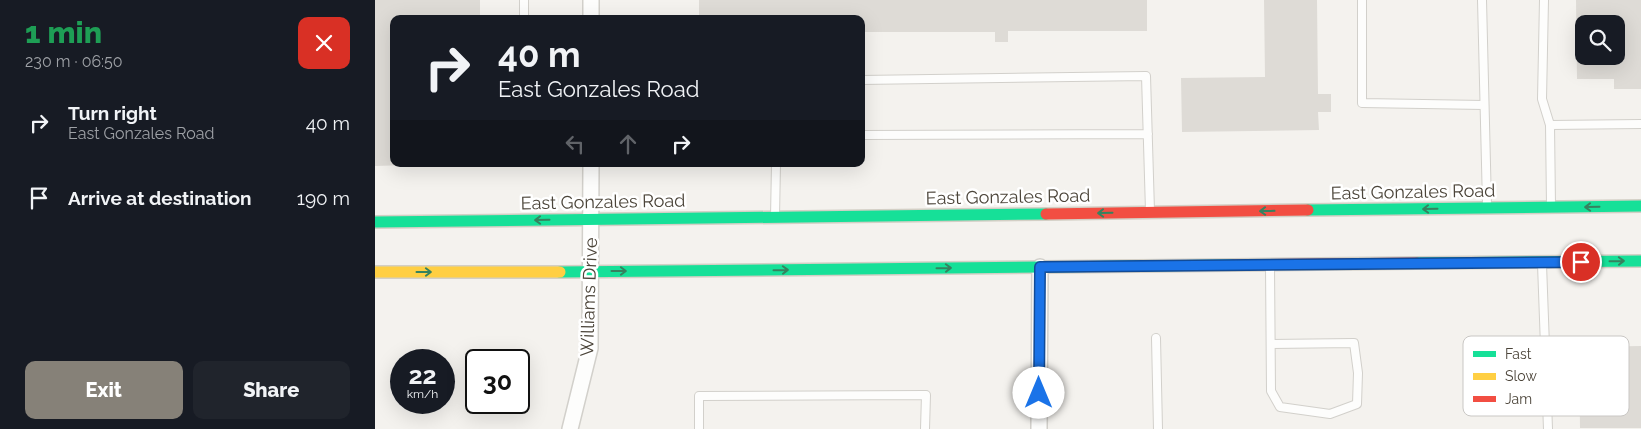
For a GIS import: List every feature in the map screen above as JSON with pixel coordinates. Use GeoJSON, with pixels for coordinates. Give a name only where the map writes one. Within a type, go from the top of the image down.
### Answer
{"type":"FeatureCollection","features":[{"type":"Feature","properties":{"kind":"main road","name":"East Gonzales Road"},"geometry":{"type":"LineString","coordinates":[[375,222],[1641,206]]}},
{"type":"Feature","properties":{"kind":"main road"},"geometry":{"type":"LineString","coordinates":[[375,272],[1641,261]]}},
{"type":"Feature","properties":{"kind":"street"},"geometry":{"type":"LineString","coordinates":[[591,0],[591,15]]}},
{"type":"Feature","properties":{"kind":"street","name":"Williams Drive"},"geometry":{"type":"LineString","coordinates":[[570,429],[590,348],[591,167]]}},
{"type":"Feature","properties":{"kind":"street"},"geometry":{"type":"LineString","coordinates":[[1039,429],[1040,267]]}},
{"type":"Feature","properties":{"kind":"lane"},"geometry":{"type":"LineString","coordinates":[[524,0],[524,15]]}},
{"type":"Feature","properties":{"kind":"lane"},"geometry":{"type":"LineString","coordinates":[[1362,0],[1362,103],[1484,105]]}},
{"type":"Feature","properties":{"kind":"lane"},"geometry":{"type":"LineString","coordinates":[[1482,0],[1487,208]]}},
{"type":"Feature","properties":{"kind":"lane"},"geometry":{"type":"LineString","coordinates":[[1543,0],[1542,99],[1551,125],[1551,208]]}},
{"type":"Feature","properties":{"kind":"lane"},"geometry":{"type":"LineString","coordinates":[[865,80],[1146,76],[1150,213]]}},
{"type":"Feature","properties":{"kind":"lane"},"geometry":{"type":"LineString","coordinates":[[1551,125],[1641,124]]}},
{"type":"Feature","properties":{"kind":"lane"},"geometry":{"type":"LineString","coordinates":[[865,135],[1148,134]]}},
{"type":"Feature","properties":{"kind":"lane"},"geometry":{"type":"LineString","coordinates":[[775,217],[776,167]]}},
{"type":"Feature","properties":{"kind":"lane"},"geometry":{"type":"LineString","coordinates":[[1542,262],[1545,336]]}},
{"type":"Feature","properties":{"kind":"lane"},"geometry":{"type":"LineString","coordinates":[[1269,265],[1271,391],[1280,407],[1330,414],[1357,404],[1358,374],[1354,343],[1271,344]]}},
{"type":"Feature","properties":{"kind":"lane"},"geometry":{"type":"LineString","coordinates":[[1156,338],[1158,429]]}},
{"type":"Feature","properties":{"kind":"lane"},"geometry":{"type":"LineString","coordinates":[[699,429],[699,396],[926,395],[925,429]]}},
{"type":"Feature","properties":{"kind":"lane"},"geometry":{"type":"LineString","coordinates":[[1548,416],[1548,429]]}},
{"type":"Feature","properties":{"kind":"building"},"geometry":{"type":"Polygon","coordinates":[[[375,0],[480,0],[480,15],[390,15],[390,166],[375,166],[375,0]]]}},
{"type":"Feature","properties":{"kind":"building"},"geometry":{"type":"Polygon","coordinates":[[[699,0],[1147,0],[1147,31],[1008,31],[1008,42],[995,42],[995,32],[865,32],[865,15],[699,15],[699,0]]]}},
{"type":"Feature","properties":{"kind":"building"},"geometry":{"type":"Polygon","coordinates":[[[1264,0],[1317,0],[1318,94],[1331,94],[1331,112],[1318,112],[1319,130],[1182,132],[1181,78],[1265,77],[1264,0]]]}},
{"type":"Feature","properties":{"kind":"building"},"geometry":{"type":"Polygon","coordinates":[[[1576,0],[1641,0],[1641,89],[1614,89],[1614,79],[1577,79],[1577,65],[1625,65],[1625,15],[1576,15],[1576,0]]]}},
{"type":"Feature","properties":{"kind":"building"},"geometry":{"type":"Polygon","coordinates":[[[1629,346],[1641,346],[1641,428],[1580,428],[1580,416],[1629,416],[1629,346]]]}},
{"type":"Feature","properties":{"kind":"traffic: fast"},"geometry":{"type":"LineString","coordinates":[[1308,210],[1641,206]]}},
{"type":"Feature","properties":{"kind":"traffic: fast"},"geometry":{"type":"LineString","coordinates":[[375,222],[1046,214]]}},
{"type":"Feature","properties":{"kind":"traffic: fast"},"geometry":{"type":"LineString","coordinates":[[1417,263],[1641,261]]}},
{"type":"Feature","properties":{"kind":"traffic: fast"},"geometry":{"type":"LineString","coordinates":[[560,272],[1233,265]]}},
{"type":"Feature","properties":{"kind":"traffic: slow"},"geometry":{"type":"LineString","coordinates":[[375,272],[560,272]]}},
{"type":"Feature","properties":{"kind":"traffic: jam"},"geometry":{"type":"LineString","coordinates":[[1046,214],[1308,210]]}},
{"type":"Feature","properties":{"kind":"traffic: jam"},"geometry":{"type":"LineString","coordinates":[[1233,265],[1417,263]]}},
{"type":"Feature","properties":{"kind":"route"},"geometry":{"type":"LineString","coordinates":[[1039,393],[1040,267],[1581,262]]}}]}
